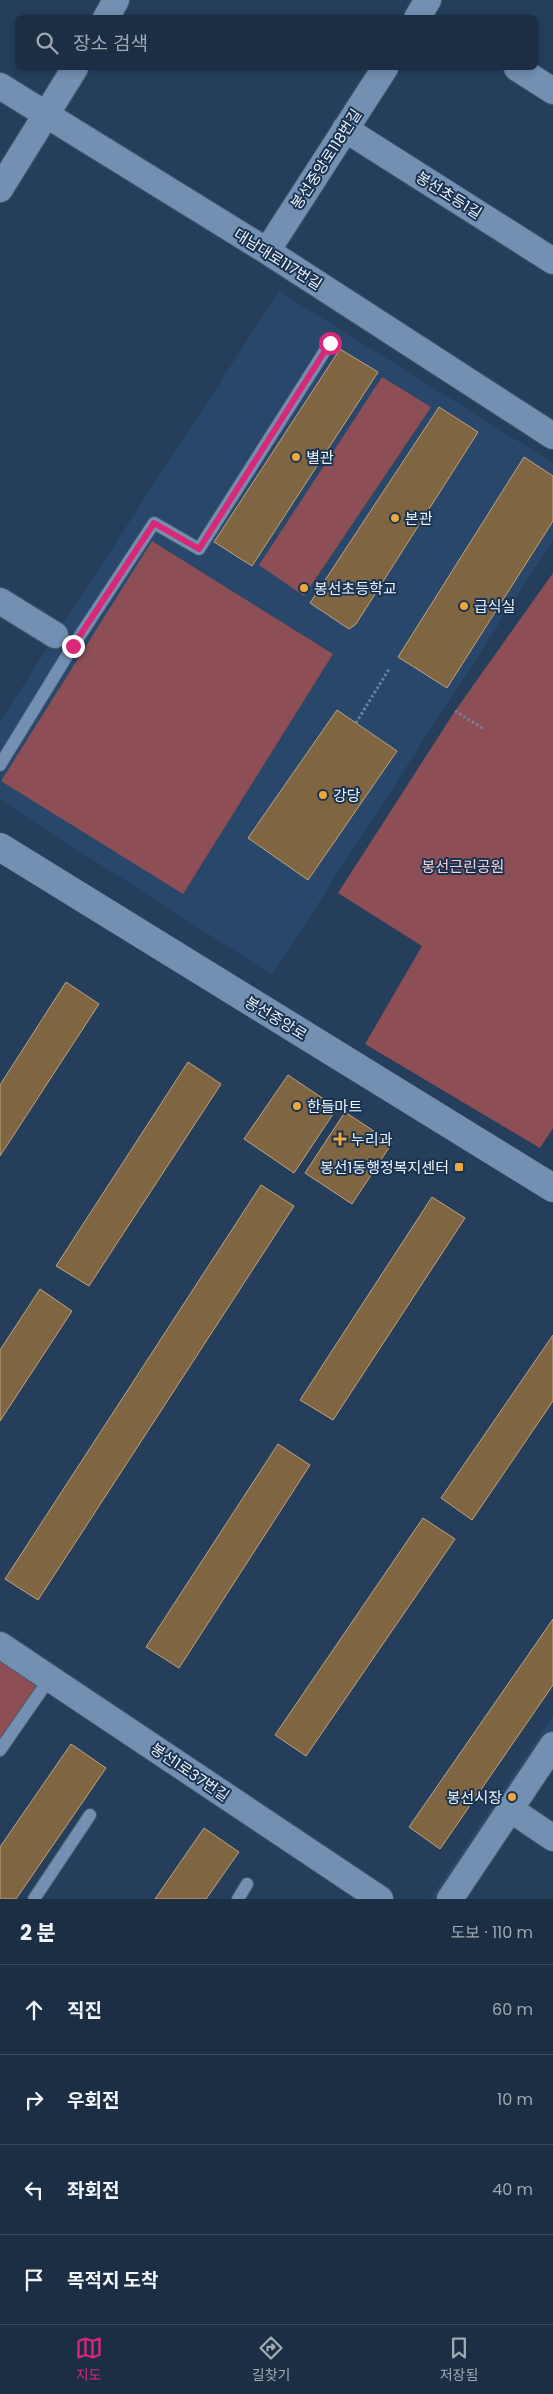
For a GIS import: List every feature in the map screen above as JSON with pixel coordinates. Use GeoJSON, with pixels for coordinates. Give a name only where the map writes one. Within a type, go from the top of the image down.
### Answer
{"type":"FeatureCollection","features":[{"type":"Feature","properties":{"kind":"street"},"geometry":{"type":"LineString","coordinates":[[108,15],[116,0]]}},
{"type":"Feature","properties":{"kind":"street"},"geometry":{"type":"LineString","coordinates":[[0,189],[74,70]]}},
{"type":"Feature","properties":{"kind":"street","name":"봉선중앙로118번길"},"geometry":{"type":"LineString","coordinates":[[267,251],[384,70]]}},
{"type":"Feature","properties":{"kind":"street"},"geometry":{"type":"LineString","coordinates":[[520,70],[553,91]]}},
{"type":"Feature","properties":{"kind":"street","name":"대남대로117번길"},"geometry":{"type":"LineString","coordinates":[[0,86],[267,251],[553,436]]}},
{"type":"Feature","properties":{"kind":"street","name":"봉선초등1길"},"geometry":{"type":"LineString","coordinates":[[345,129],[553,261]]}},
{"type":"Feature","properties":{"kind":"street"},"geometry":{"type":"LineString","coordinates":[[0,601],[64,641]]}},
{"type":"Feature","properties":{"kind":"street","name":"봉선중앙로"},"geometry":{"type":"LineString","coordinates":[[0,847],[551,1181]]}},
{"type":"Feature","properties":{"kind":"street","name":"봉선1로37번길"},"geometry":{"type":"LineString","coordinates":[[0,1645],[380,1899]]}},
{"type":"Feature","properties":{"kind":"street"},"geometry":{"type":"LineString","coordinates":[[450,1899],[553,1745]]}},
{"type":"Feature","properties":{"kind":"street"},"geometry":{"type":"LineString","coordinates":[[510,1809],[553,1838]]}},
{"type":"Feature","properties":{"kind":"lane"},"geometry":{"type":"LineString","coordinates":[[0,765],[64,641],[154,523],[199,549],[330,343]]}},
{"type":"Feature","properties":{"kind":"lane"},"geometry":{"type":"LineString","coordinates":[[0,1750],[50,1678]]}},
{"type":"Feature","properties":{"kind":"lane"},"geometry":{"type":"LineString","coordinates":[[34,1899],[90,1815]]}},
{"type":"Feature","properties":{"kind":"lane"},"geometry":{"type":"LineString","coordinates":[[238,1899],[248,1884]]}},
{"type":"Feature","properties":{"kind":"path"},"geometry":{"type":"LineString","coordinates":[[356,723],[389,669]]}},
{"type":"Feature","properties":{"kind":"path"},"geometry":{"type":"LineString","coordinates":[[456,711],[484,729]]}},
{"type":"Feature","properties":{"kind":"shaded area","name":"봉선초등학교"},"geometry":{"type":"Polygon","coordinates":[[[279,291],[553,463],[553,540],[272,975],[0,800],[0,721],[279,291]]]}},
{"type":"Feature","properties":{"kind":"shaded area","name":"봉선시장"},"geometry":{"type":"Polygon","coordinates":[[[553,1715],[553,1758],[460,1899],[430,1899],[553,1715]]]}},
{"type":"Feature","properties":{"kind":"green space"},"geometry":{"type":"Polygon","coordinates":[[[382,377],[431,407],[304,596],[259,565],[382,377]]]}},
{"type":"Feature","properties":{"kind":"green space"},"geometry":{"type":"Polygon","coordinates":[[[152,541],[333,654],[183,894],[1,781],[152,541]]]}},
{"type":"Feature","properties":{"kind":"green space","name":"봉선근린공원"},"geometry":{"type":"Polygon","coordinates":[[[553,573],[553,1128],[540,1148],[365,1044],[422,946],[338,893],[455,711],[553,573]]]}},
{"type":"Feature","properties":{"kind":"green space"},"geometry":{"type":"Polygon","coordinates":[[[0,1656],[41,1690],[0,1749],[0,1656]]]}},
{"type":"Feature","properties":{"kind":"building","name":"별관"},"geometry":{"type":"Polygon","coordinates":[[[340,349],[378,372],[252,566],[214,542],[340,349]]]}},
{"type":"Feature","properties":{"kind":"building","name":"본관"},"geometry":{"type":"Polygon","coordinates":[[[439,407],[478,432],[356,624],[349,629],[310,603],[439,407]]]}},
{"type":"Feature","properties":{"kind":"building","name":"급식실"},"geometry":{"type":"Polygon","coordinates":[[[524,457],[553,476],[553,521],[447,688],[398,657],[524,457]]]}},
{"type":"Feature","properties":{"kind":"building","name":"강당"},"geometry":{"type":"Polygon","coordinates":[[[337,710],[397,751],[308,880],[248,838],[337,710]]]}},
{"type":"Feature","properties":{"kind":"building"},"geometry":{"type":"Polygon","coordinates":[[[66,982],[99,1004],[0,1156],[0,1085],[66,982]]]}},
{"type":"Feature","properties":{"kind":"building"},"geometry":{"type":"Polygon","coordinates":[[[188,1062],[221,1084],[89,1286],[56,1266],[188,1062]]]}},
{"type":"Feature","properties":{"kind":"building"},"geometry":{"type":"Polygon","coordinates":[[[288,1075],[337,1108],[294,1173],[244,1139],[288,1075]]]}},
{"type":"Feature","properties":{"kind":"building"},"geometry":{"type":"Polygon","coordinates":[[[345,1112],[392,1143],[352,1204],[305,1173],[345,1112]]]}},
{"type":"Feature","properties":{"kind":"building"},"geometry":{"type":"Polygon","coordinates":[[[261,1185],[294,1206],[38,1600],[5,1579],[261,1185]]]}},
{"type":"Feature","properties":{"kind":"building"},"geometry":{"type":"Polygon","coordinates":[[[432,1197],[465,1218],[333,1420],[300,1400],[432,1197]]]}},
{"type":"Feature","properties":{"kind":"building"},"geometry":{"type":"Polygon","coordinates":[[[40,1289],[72,1311],[0,1421],[0,1350],[40,1289]]]}},
{"type":"Feature","properties":{"kind":"building"},"geometry":{"type":"Polygon","coordinates":[[[553,1335],[553,1401],[472,1520],[441,1498],[553,1335]]]}},
{"type":"Feature","properties":{"kind":"building"},"geometry":{"type":"Polygon","coordinates":[[[278,1444],[310,1465],[179,1668],[146,1647],[278,1444]]]}},
{"type":"Feature","properties":{"kind":"building"},"geometry":{"type":"Polygon","coordinates":[[[423,1518],[455,1539],[306,1756],[275,1735],[423,1518]]]}},
{"type":"Feature","properties":{"kind":"building"},"geometry":{"type":"Polygon","coordinates":[[[553,1619],[553,1685],[440,1849],[409,1827],[553,1619]]]}},
{"type":"Feature","properties":{"kind":"building"},"geometry":{"type":"Polygon","coordinates":[[[71,1744],[106,1768],[16,1899],[0,1899],[0,1847],[71,1744]]]}},
{"type":"Feature","properties":{"kind":"building"},"geometry":{"type":"Polygon","coordinates":[[[204,1828],[239,1852],[206,1899],[155,1899],[204,1828]]]}},
{"type":"Feature","properties":{"kind":"place","name":"별관"},"geometry":{"type":"Point","coordinates":[296,457]}},
{"type":"Feature","properties":{"kind":"place","name":"본관"},"geometry":{"type":"Point","coordinates":[395,518]}},
{"type":"Feature","properties":{"kind":"place","name":"봉선초등학교"},"geometry":{"type":"Point","coordinates":[304,588]}},
{"type":"Feature","properties":{"kind":"place","name":"급식실"},"geometry":{"type":"Point","coordinates":[464,606]}},
{"type":"Feature","properties":{"kind":"place","name":"강당"},"geometry":{"type":"Point","coordinates":[323,795]}},
{"type":"Feature","properties":{"kind":"place","name":"한들마트"},"geometry":{"type":"Point","coordinates":[297,1106]}},
{"type":"Feature","properties":{"kind":"place","name":"누리과"},"geometry":{"type":"Point","coordinates":[340,1139]}},
{"type":"Feature","properties":{"kind":"place","name":"봉선1동행정복지센터"},"geometry":{"type":"Point","coordinates":[459,1167]}},
{"type":"Feature","properties":{"kind":"place","name":"봉선시장"},"geometry":{"type":"Point","coordinates":[512,1797]}},
{"type":"Feature","properties":{"kind":"route"},"geometry":{"type":"LineString","coordinates":[[73,646],[154,523],[199,549],[330,343]]}}]}
